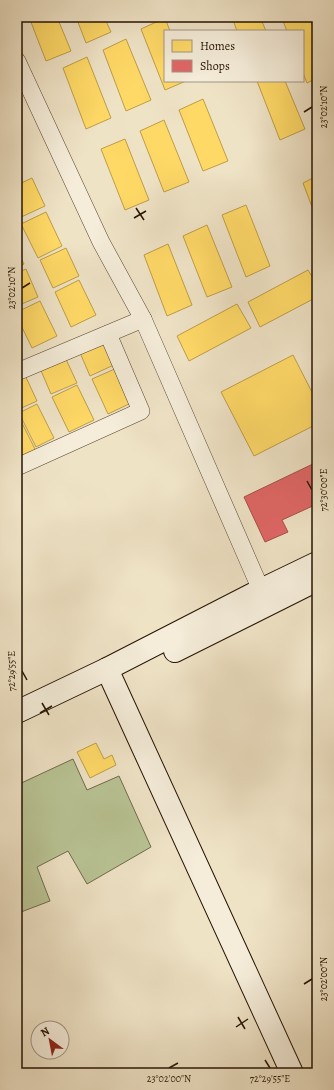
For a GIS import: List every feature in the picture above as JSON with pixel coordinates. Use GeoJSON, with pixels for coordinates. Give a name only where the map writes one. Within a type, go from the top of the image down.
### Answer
{"type":"FeatureCollection","features":[{"type":"Feature","properties":{"kind":"main road"},"geometry":{"type":"LineString","coordinates":[[17,728],[261,590],[317,563]]}},
{"type":"Feature","properties":{"kind":"main road"},"geometry":{"type":"LineString","coordinates":[[17,712],[110,675],[317,580]]}},
{"type":"Feature","properties":{"kind":"main road"},"geometry":{"type":"LineString","coordinates":[[110,675],[292,1073]]}},
{"type":"Feature","properties":{"kind":"street"},"geometry":{"type":"LineString","coordinates":[[17,61],[101,242],[143,319],[261,590]]}},
{"type":"Feature","properties":{"kind":"street"},"geometry":{"type":"LineString","coordinates":[[17,372],[143,319]]}},
{"type":"Feature","properties":{"kind":"street"},"geometry":{"type":"LineString","coordinates":[[17,468],[141,411],[108,334]]}},
{"type":"Feature","properties":{"kind":"green space"},"geometry":{"type":"Polygon","coordinates":[[[73,759],[87,790],[119,776],[151,847],[87,884],[68,851],[37,867],[50,901],[21,912],[17,904],[17,785],[73,759]]]}},
{"type":"Feature","properties":{"kind":"building: Homes"},"geometry":{"type":"Polygon","coordinates":[[[29,17],[57,17],[71,51],[46,61],[29,17]]]}},
{"type":"Feature","properties":{"kind":"building: Homes"},"geometry":{"type":"Polygon","coordinates":[[[76,17],[104,17],[111,32],[86,43],[76,17]]]}},
{"type":"Feature","properties":{"kind":"building: Homes"},"geometry":{"type":"Polygon","coordinates":[[[123,17],[137,17],[125,22],[123,17]]]}},
{"type":"Feature","properties":{"kind":"building: Homes"},"geometry":{"type":"Polygon","coordinates":[[[232,17],[260,17],[266,30],[237,30],[232,17]]]}},
{"type":"Feature","properties":{"kind":"building: Homes"},"geometry":{"type":"Polygon","coordinates":[[[293,17],[309,17],[317,36],[317,78],[307,83],[304,76],[304,30],[287,30],[283,21],[293,17]]]}},
{"type":"Feature","properties":{"kind":"building: Homes"},"geometry":{"type":"Polygon","coordinates":[[[165,18],[170,30],[164,30],[164,82],[184,82],[165,90],[141,29],[165,18]]]}},
{"type":"Feature","properties":{"kind":"building: Homes"},"geometry":{"type":"Polygon","coordinates":[[[126,39],[151,100],[126,111],[103,50],[126,39]]]}},
{"type":"Feature","properties":{"kind":"building: Homes"},"geometry":{"type":"Polygon","coordinates":[[[87,57],[111,118],[86,129],[63,68],[87,57]]]}},
{"type":"Feature","properties":{"kind":"building: Homes"},"geometry":{"type":"Polygon","coordinates":[[[257,82],[285,82],[305,129],[280,140],[257,82]]]}},
{"type":"Feature","properties":{"kind":"building: Homes"},"geometry":{"type":"Polygon","coordinates":[[[203,99],[228,161],[203,171],[179,110],[203,99]]]}},
{"type":"Feature","properties":{"kind":"building: Homes"},"geometry":{"type":"Polygon","coordinates":[[[164,120],[189,182],[164,192],[140,131],[164,120]]]}},
{"type":"Feature","properties":{"kind":"building: Homes"},"geometry":{"type":"Polygon","coordinates":[[[125,139],[149,200],[125,210],[101,149],[125,139]]]}},
{"type":"Feature","properties":{"kind":"building: Homes"},"geometry":{"type":"Polygon","coordinates":[[[317,176],[317,220],[303,183],[317,176]]]}},
{"type":"Feature","properties":{"kind":"building: Homes"},"geometry":{"type":"Polygon","coordinates":[[[32,178],[45,206],[19,218],[17,213],[17,185],[32,178]]]}},
{"type":"Feature","properties":{"kind":"building: Homes"},"geometry":{"type":"Polygon","coordinates":[[[246,205],[270,266],[246,277],[222,215],[246,205]]]}},
{"type":"Feature","properties":{"kind":"building: Homes"},"geometry":{"type":"Polygon","coordinates":[[[46,212],[62,246],[38,258],[21,224],[46,212]]]}},
{"type":"Feature","properties":{"kind":"building: Homes"},"geometry":{"type":"Polygon","coordinates":[[[207,225],[232,287],[207,297],[183,236],[207,225]]]}},
{"type":"Feature","properties":{"kind":"building: Homes"},"geometry":{"type":"Polygon","coordinates":[[[168,244],[192,305],[167,316],[144,255],[168,244]]]}},
{"type":"Feature","properties":{"kind":"building: Homes"},"geometry":{"type":"Polygon","coordinates":[[[66,248],[79,276],[53,288],[40,260],[66,248]]]}},
{"type":"Feature","properties":{"kind":"building: Homes"},"geometry":{"type":"Polygon","coordinates":[[[17,250],[24,264],[17,268],[17,250]]]}},
{"type":"Feature","properties":{"kind":"building: Homes"},"geometry":{"type":"Polygon","coordinates":[[[26,269],[38,297],[17,306],[17,273],[26,269]]]}},
{"type":"Feature","properties":{"kind":"building: Homes"},"geometry":{"type":"Polygon","coordinates":[[[308,270],[317,285],[317,297],[260,327],[248,302],[308,270]]]}},
{"type":"Feature","properties":{"kind":"building: Homes"},"geometry":{"type":"Polygon","coordinates":[[[79,280],[96,315],[71,327],[55,292],[79,280]]]}},
{"type":"Feature","properties":{"kind":"building: Homes"},"geometry":{"type":"Polygon","coordinates":[[[40,301],[57,336],[32,348],[17,317],[17,312],[40,301]]]}},
{"type":"Feature","properties":{"kind":"building: Homes"},"geometry":{"type":"Polygon","coordinates":[[[237,304],[251,328],[189,361],[177,336],[237,304]]]}},
{"type":"Feature","properties":{"kind":"building: Homes"},"geometry":{"type":"Polygon","coordinates":[[[103,336],[116,364],[90,376],[78,348],[103,336]]]}},
{"type":"Feature","properties":{"kind":"building: Homes"},"geometry":{"type":"Polygon","coordinates":[[[64,355],[77,383],[51,394],[39,366],[64,355]]]}},
{"type":"Feature","properties":{"kind":"building: Homes"},"geometry":{"type":"Polygon","coordinates":[[[293,355],[317,402],[317,424],[254,456],[221,392],[293,355]]]}},
{"type":"Feature","properties":{"kind":"building: Homes"},"geometry":{"type":"Polygon","coordinates":[[[117,368],[133,402],[108,414],[92,379],[117,368]]]}},
{"type":"Feature","properties":{"kind":"building: Homes"},"geometry":{"type":"Polygon","coordinates":[[[24,373],[37,401],[17,410],[17,376],[24,373]]]}},
{"type":"Feature","properties":{"kind":"building: Homes"},"geometry":{"type":"Polygon","coordinates":[[[77,385],[94,420],[69,432],[52,397],[77,385]]]}},
{"type":"Feature","properties":{"kind":"building: Homes"},"geometry":{"type":"Polygon","coordinates":[[[37,404],[54,438],[36,447],[19,413],[37,404]]]}},
{"type":"Feature","properties":{"kind":"building: Homes"},"geometry":{"type":"Polygon","coordinates":[[[21,421],[36,451],[17,461],[17,423],[21,421]]]}},
{"type":"Feature","properties":{"kind":"building: Homes"},"geometry":{"type":"Polygon","coordinates":[[[96,743],[104,759],[112,755],[116,765],[90,778],[77,752],[96,743]]]}},
{"type":"Feature","properties":{"kind":"building: Shops"},"geometry":{"type":"Polygon","coordinates":[[[317,462],[317,504],[282,520],[288,532],[265,542],[244,497],[317,462]]]}}]}
